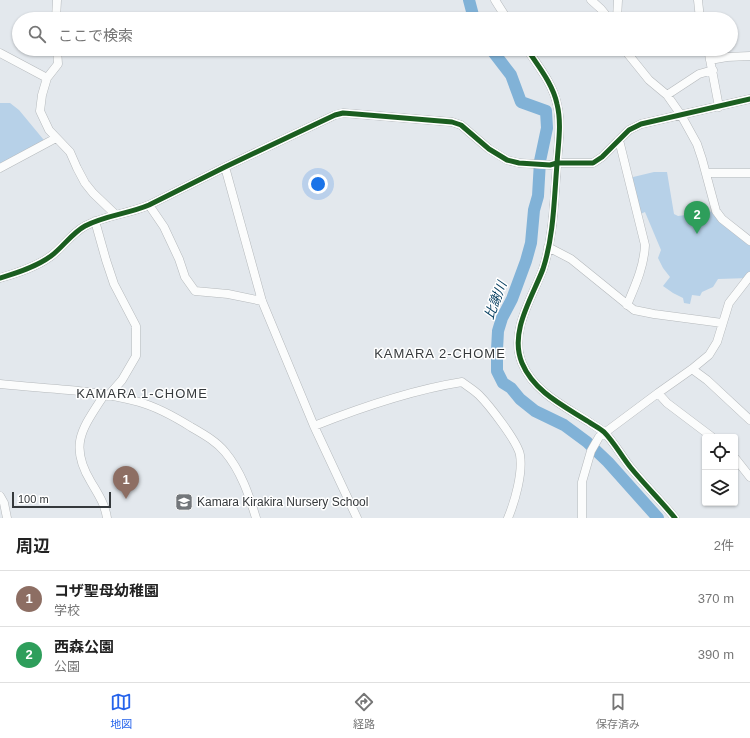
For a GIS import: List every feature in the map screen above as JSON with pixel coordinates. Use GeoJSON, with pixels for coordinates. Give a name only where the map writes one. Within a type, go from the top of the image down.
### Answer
{"type":"FeatureCollection","features":[{"type":"Feature","properties":{"kind":"street"},"geometry":{"type":"LineString","coordinates":[[56,12],[57,0]]}},
{"type":"Feature","properties":{"kind":"street"},"geometry":{"type":"LineString","coordinates":[[495,0],[503,12]]}},
{"type":"Feature","properties":{"kind":"street"},"geometry":{"type":"LineString","coordinates":[[591,0],[603,12]]}},
{"type":"Feature","properties":{"kind":"street"},"geometry":{"type":"LineString","coordinates":[[617,12],[618,0]]}},
{"type":"Feature","properties":{"kind":"street"},"geometry":{"type":"LineString","coordinates":[[698,0],[699,12]]}},
{"type":"Feature","properties":{"kind":"street"},"geometry":{"type":"LineString","coordinates":[[0,53],[47,78]]}},
{"type":"Feature","properties":{"kind":"street"},"geometry":{"type":"LineString","coordinates":[[57,56],[58,64],[47,78],[42,95],[40,111],[49,130],[70,152],[77,168],[93,193],[116,215]]}},
{"type":"Feature","properties":{"kind":"street"},"geometry":{"type":"LineString","coordinates":[[532,56],[546,78],[554,94],[558,105],[560,124],[553,164],[553,223],[543,268],[525,313],[520,330],[518,342],[521,361],[532,380],[544,393],[601,435],[675,518]]}},
{"type":"Feature","properties":{"kind":"street"},"geometry":{"type":"LineString","coordinates":[[630,56],[649,80],[668,95],[682,116],[697,144],[707,173],[716,211],[722,219],[750,241]]}},
{"type":"Feature","properties":{"kind":"street"},"geometry":{"type":"LineString","coordinates":[[709,56],[719,107]]}},
{"type":"Feature","properties":{"kind":"street"},"geometry":{"type":"LineString","coordinates":[[710,60],[727,57],[750,56]]}},
{"type":"Feature","properties":{"kind":"street"},"geometry":{"type":"LineString","coordinates":[[668,95],[699,74],[713,70]]}},
{"type":"Feature","properties":{"kind":"street"},"geometry":{"type":"LineString","coordinates":[[0,278],[50,257],[83,227],[95,221],[139,210],[331,116],[343,113],[452,122],[460,125],[497,155],[507,160],[519,163],[593,163],[602,157],[629,130],[641,124],[682,116],[750,99]]}},
{"type":"Feature","properties":{"kind":"street"},"geometry":{"type":"LineString","coordinates":[[0,168],[56,138]]}},
{"type":"Feature","properties":{"kind":"street"},"geometry":{"type":"LineString","coordinates":[[619,140],[645,246],[645,256],[640,273],[627,305]]}},
{"type":"Feature","properties":{"kind":"street"},"geometry":{"type":"LineString","coordinates":[[225,167],[262,301],[314,426],[357,518]]}},
{"type":"Feature","properties":{"kind":"street"},"geometry":{"type":"LineString","coordinates":[[707,173],[750,173]]}},
{"type":"Feature","properties":{"kind":"street"},"geometry":{"type":"LineString","coordinates":[[149,205],[164,227],[179,259],[185,277],[195,291],[228,294],[262,301]]}},
{"type":"Feature","properties":{"kind":"street"},"geometry":{"type":"LineString","coordinates":[[95,221],[114,284],[136,326],[136,356],[122,380],[106,395],[88,421],[79,442],[80,460],[84,470],[101,498],[106,510],[107,518]]}},
{"type":"Feature","properties":{"kind":"street"},"geometry":{"type":"LineString","coordinates":[[548,247],[571,259],[634,310],[722,323]]}},
{"type":"Feature","properties":{"kind":"street"},"geometry":{"type":"LineString","coordinates":[[582,518],[582,482],[591,451],[601,435],[709,355],[717,342],[729,303],[750,276]]}},
{"type":"Feature","properties":{"kind":"street"},"geometry":{"type":"LineString","coordinates":[[692,369],[719,390],[750,420]]}},
{"type":"Feature","properties":{"kind":"street"},"geometry":{"type":"LineString","coordinates":[[314,426],[346,413],[409,393],[462,382],[478,395],[493,412],[516,443],[520,455],[520,473],[513,506],[508,518]]}},
{"type":"Feature","properties":{"kind":"street"},"geometry":{"type":"LineString","coordinates":[[0,384],[106,395],[140,402],[166,413],[214,442],[224,451],[241,476],[256,518]]}},
{"type":"Feature","properties":{"kind":"street"},"geometry":{"type":"LineString","coordinates":[[658,393],[667,403],[708,434]]}},
{"type":"Feature","properties":{"kind":"street"},"geometry":{"type":"LineString","coordinates":[[738,462],[750,477]]}},
{"type":"Feature","properties":{"kind":"street"},"geometry":{"type":"LineString","coordinates":[[0,496],[4,503],[7,518]]}},
{"type":"Feature","properties":{"kind":"shaded area"},"geometry":{"type":"Polygon","coordinates":[[[0,103],[10,103],[19,110],[48,145],[0,168],[0,103]]]}},
{"type":"Feature","properties":{"kind":"shaded area"},"geometry":{"type":"Polygon","coordinates":[[[654,172],[667,172],[674,214],[678,216],[716,211],[750,241],[749,278],[718,279],[713,287],[702,292],[700,296],[692,295],[690,304],[684,303],[683,298],[663,286],[670,277],[658,258],[661,250],[645,212],[638,215],[629,178],[654,172]]]}},
{"type":"Feature","properties":{"kind":"waterway","name":"比謝川"},"geometry":{"type":"LineString","coordinates":[[469,0],[472,12]]}},
{"type":"Feature","properties":{"kind":"waterway","name":"比謝川"},"geometry":{"type":"LineString","coordinates":[[496,56],[511,75],[521,102],[546,111],[547,128],[540,161],[538,196],[534,210],[531,243],[512,299],[502,318],[498,331],[497,371],[503,383],[511,388],[520,399],[535,411],[564,425],[587,442],[608,462],[658,518]]}},
{"type":"Feature","properties":{"kind":"cycle path"},"geometry":{"type":"LineString","coordinates":[[532,56],[545,75],[555,97],[558,112],[559,142],[554,204],[547,256],[520,327],[518,339],[522,363],[527,373],[542,390],[560,404],[604,432],[631,468],[675,518]]}},
{"type":"Feature","properties":{"kind":"cycle path"},"geometry":{"type":"LineString","coordinates":[[0,278],[26,269],[45,260],[76,232],[93,222],[149,205],[225,167],[335,115],[343,113],[452,122],[461,125],[489,149],[507,160],[519,163],[550,165],[557,163],[593,163],[602,157],[629,130],[641,124],[750,99]]}},
{"type":"Feature","properties":{"kind":"place","name":"西森公園"},"geometry":{"type":"Point","coordinates":[697,234]}},
{"type":"Feature","properties":{"kind":"place","name":"コザ聖母幼稚園"},"geometry":{"type":"Point","coordinates":[126,499]}},
{"type":"Feature","properties":{"kind":"place","name":"Kamara Kirakira Nursery School"},"geometry":{"type":"Point","coordinates":[184,502]}},
{"type":"Feature","properties":{"kind":"district","name":"KAMARA 2-CHOME"},"geometry":{"type":"Point","coordinates":[440,353]}},
{"type":"Feature","properties":{"kind":"district","name":"KAMARA 1-CHOME"},"geometry":{"type":"Point","coordinates":[142,393]}}]}
